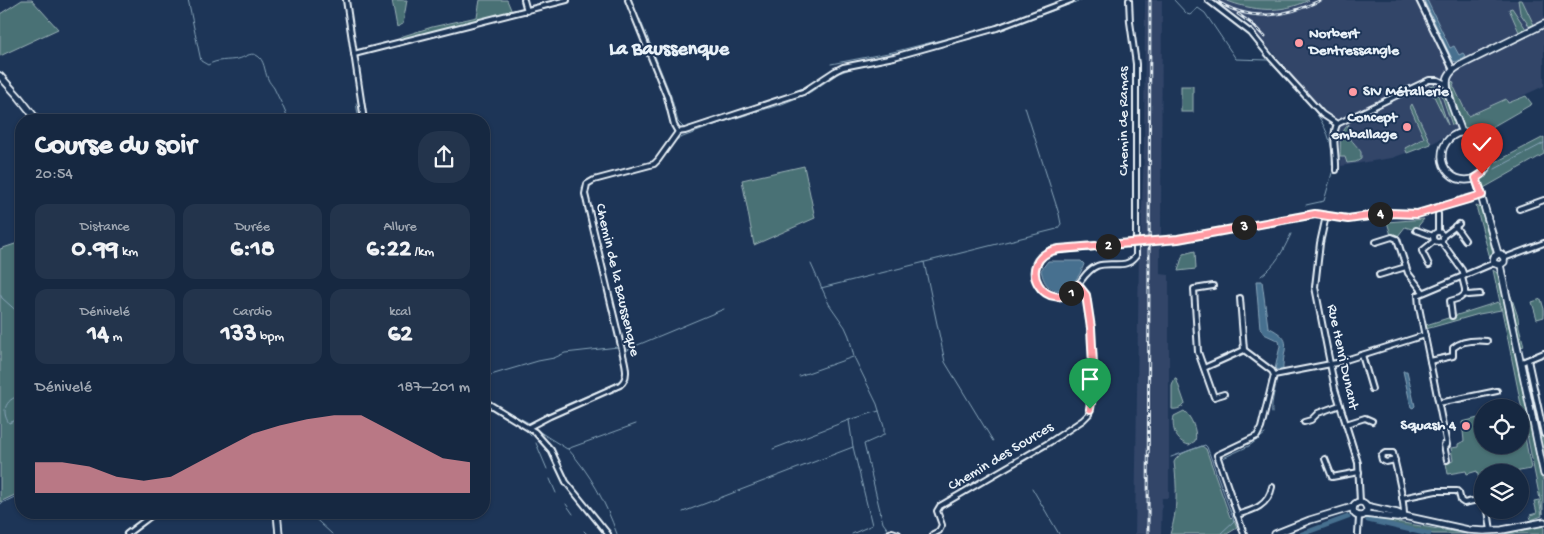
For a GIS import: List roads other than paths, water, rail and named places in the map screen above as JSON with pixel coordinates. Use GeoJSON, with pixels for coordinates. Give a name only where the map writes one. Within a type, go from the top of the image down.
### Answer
{"type":"FeatureCollection","features":[{"type":"Feature","properties":{"kind":"street"},"geometry":{"type":"LineString","coordinates":[[346,0],[363,114]]}},
{"type":"Feature","properties":{"kind":"street"},"geometry":{"type":"LineString","coordinates":[[524,0],[527,11]]}},
{"type":"Feature","properties":{"kind":"street"},"geometry":{"type":"LineString","coordinates":[[354,54],[567,0]]}},
{"type":"Feature","properties":{"kind":"street"},"geometry":{"type":"LineString","coordinates":[[628,0],[664,88],[674,125],[678,132],[803,92],[843,67],[894,57],[997,28],[1070,0]]}},
{"type":"Feature","properties":{"kind":"street","name":"Chemin de Ramas"},"geometry":{"type":"LineString","coordinates":[[1129,0],[1136,64],[1136,256],[1129,263],[1095,267],[1090,270],[1068,295],[1048,294],[1040,288],[1035,275],[1037,263],[1045,253],[1050,251],[1127,244],[1178,239],[1315,214],[1348,219],[1390,213],[1417,214],[1482,195]]}},
{"type":"Feature","properties":{"kind":"street"},"geometry":{"type":"LineString","coordinates":[[1208,0],[1251,33],[1322,114],[1338,124]]}},
{"type":"Feature","properties":{"kind":"street"},"geometry":{"type":"LineString","coordinates":[[1419,0],[1453,70]]}},
{"type":"Feature","properties":{"kind":"street"},"geometry":{"type":"LineString","coordinates":[[1462,133],[1446,84],[1448,76],[1453,70],[1544,24]]}},
{"type":"Feature","properties":{"kind":"street"},"geometry":{"type":"LineString","coordinates":[[0,76],[32,114]]}},
{"type":"Feature","properties":{"kind":"street"},"geometry":{"type":"LineString","coordinates":[[1336,170],[1335,130],[1338,124],[1429,80],[1438,80],[1446,84]]}},
{"type":"Feature","properties":{"kind":"street","name":"Chemin de la Baussenque"},"geometry":{"type":"LineString","coordinates":[[529,427],[620,385],[626,378],[627,373],[585,194],[585,186],[594,180],[654,164],[678,132]]}},
{"type":"Feature","properties":{"kind":"street"},"geometry":{"type":"LineString","coordinates":[[1462,133],[1477,135],[1488,146],[1490,154],[1490,161],[1482,174],[1476,178],[1466,180],[1456,178],[1448,172],[1443,163],[1442,153],[1446,144],[1453,137],[1462,133]]}},
{"type":"Feature","properties":{"kind":"street"},"geometry":{"type":"LineString","coordinates":[[1476,178],[1498,254],[1501,254],[1504,258]]}},
{"type":"Feature","properties":{"kind":"street"},"geometry":{"type":"LineString","coordinates":[[1519,210],[1544,200]]}},
{"type":"Feature","properties":{"kind":"street"},"geometry":{"type":"LineString","coordinates":[[1438,214],[1438,232],[1442,236]]}},
{"type":"Feature","properties":{"kind":"street","name":"Rue Henri Dunant"},"geometry":{"type":"LineString","coordinates":[[1326,216],[1320,243],[1316,287],[1329,365],[1359,472],[1360,502]]}},
{"type":"Feature","properties":{"kind":"street"},"geometry":{"type":"LineString","coordinates":[[1465,240],[1457,225],[1442,236],[1441,241],[1462,270],[1465,294]]}},
{"type":"Feature","properties":{"kind":"street"},"geometry":{"type":"LineString","coordinates":[[1416,230],[1433,236]]}},
{"type":"Feature","properties":{"kind":"street"},"geometry":{"type":"LineString","coordinates":[[1433,236],[1438,232]]}},
{"type":"Feature","properties":{"kind":"street"},"geometry":{"type":"LineString","coordinates":[[1433,236],[1434,241]]}},
{"type":"Feature","properties":{"kind":"street"},"geometry":{"type":"LineString","coordinates":[[1376,242],[1392,237],[1396,239],[1412,279],[1423,292]]}},
{"type":"Feature","properties":{"kind":"street"},"geometry":{"type":"LineString","coordinates":[[1428,265],[1422,251],[1434,241],[1441,241]]}},
{"type":"Feature","properties":{"kind":"street"},"geometry":{"type":"LineString","coordinates":[[1448,460],[1444,446],[1447,445],[1424,335],[1418,295],[1463,276],[1504,262],[1504,258],[1544,243]]}},
{"type":"Feature","properties":{"kind":"street"},"geometry":{"type":"LineString","coordinates":[[1498,254],[1493,258],[1497,264],[1544,434]]}},
{"type":"Feature","properties":{"kind":"street"},"geometry":{"type":"LineString","coordinates":[[1379,275],[1406,267]]}},
{"type":"Feature","properties":{"kind":"street","name":"Chemin des Sources"},"geometry":{"type":"LineString","coordinates":[[933,534],[940,531],[942,526],[937,511],[940,506],[1050,442],[1089,414],[1094,383],[1091,328],[1086,295],[1078,285]]}},
{"type":"Feature","properties":{"kind":"street"},"geometry":{"type":"LineString","coordinates":[[1213,286],[1194,289],[1198,352],[1214,397],[1224,394]]}},
{"type":"Feature","properties":{"kind":"street"},"geometry":{"type":"LineString","coordinates":[[1452,316],[1450,300],[1460,298],[1465,294],[1480,294]]}},
{"type":"Feature","properties":{"kind":"street"},"geometry":{"type":"LineString","coordinates":[[1240,298],[1244,350],[1272,371],[1274,375],[1261,428],[1257,436],[1216,455],[1244,534]]}},
{"type":"Feature","properties":{"kind":"street"},"geometry":{"type":"LineString","coordinates":[[1274,375],[1329,365],[1424,335]]}},
{"type":"Feature","properties":{"kind":"street"},"geometry":{"type":"LineString","coordinates":[[1430,362],[1453,356],[1453,348],[1460,343],[1476,340],[1487,341]]}},
{"type":"Feature","properties":{"kind":"street"},"geometry":{"type":"LineString","coordinates":[[1204,368],[1244,350]]}},
{"type":"Feature","properties":{"kind":"street"},"geometry":{"type":"LineString","coordinates":[[1525,361],[1544,353]]}},
{"type":"Feature","properties":{"kind":"street"},"geometry":{"type":"LineString","coordinates":[[1362,355],[1372,388]]}},
{"type":"Feature","properties":{"kind":"street"},"geometry":{"type":"LineString","coordinates":[[1525,361],[1544,474]]}},
{"type":"Feature","properties":{"kind":"street"},"geometry":{"type":"LineString","coordinates":[[1439,403],[1497,391]]}},
{"type":"Feature","properties":{"kind":"street"},"geometry":{"type":"LineString","coordinates":[[490,404],[529,427],[547,444],[556,458],[566,482],[608,534]]}},
{"type":"Feature","properties":{"kind":"street"},"geometry":{"type":"LineString","coordinates":[[1304,422],[1311,420],[1318,413],[1340,405]]}},
{"type":"Feature","properties":{"kind":"street"},"geometry":{"type":"LineString","coordinates":[[1346,424],[1365,418],[1372,421]]}},
{"type":"Feature","properties":{"kind":"street"},"geometry":{"type":"LineString","coordinates":[[1325,459],[1332,477],[1359,472]]}},
{"type":"Feature","properties":{"kind":"street"},"geometry":{"type":"LineString","coordinates":[[1395,460],[1404,516]]}},
{"type":"Feature","properties":{"kind":"street"},"geometry":{"type":"LineString","coordinates":[[1237,515],[1255,509],[1262,504],[1270,497],[1272,487]]}},
{"type":"Feature","properties":{"kind":"street"},"geometry":{"type":"LineString","coordinates":[[1402,498],[1436,491],[1456,491],[1459,493],[1461,502],[1474,501]]}},
{"type":"Feature","properties":{"kind":"street"},"geometry":{"type":"LineString","coordinates":[[1358,534],[1356,503],[1360,502],[1366,506],[1398,512],[1404,516],[1468,530],[1491,531],[1544,522]]}},
{"type":"Feature","properties":{"kind":"street"},"geometry":{"type":"LineString","coordinates":[[1358,513],[1366,506]]}},
{"type":"Feature","properties":{"kind":"street"},"geometry":{"type":"LineString","coordinates":[[1275,534],[1331,514],[1358,513],[1397,518],[1404,516]]}},
{"type":"Feature","properties":{"kind":"street"},"geometry":{"type":"LineString","coordinates":[[127,534],[147,519]]}},
{"type":"Feature","properties":{"kind":"street"},"geometry":{"type":"LineString","coordinates":[[278,519],[279,534]]}},
{"type":"Feature","properties":{"kind":"street"},"geometry":{"type":"LineString","coordinates":[[1489,519],[1491,531]]}},
{"type":"Feature","properties":{"kind":"street"},"geometry":{"type":"LineString","coordinates":[[888,534],[892,532],[898,534]]}},
{"type":"Feature","properties":{"kind":"waterway"},"geometry":{"type":"LineString","coordinates":[[188,0],[201,61],[208,65],[252,54],[256,55],[263,62],[268,80],[274,88],[286,114]]}},
{"type":"Feature","properties":{"kind":"waterway"},"geometry":{"type":"LineString","coordinates":[[675,140],[720,123],[782,104],[809,93],[839,73],[853,68],[894,60],[1005,29],[1081,0]]}},
{"type":"Feature","properties":{"kind":"waterway"},"geometry":{"type":"LineString","coordinates":[[1174,0],[1187,14],[1190,15],[1198,8],[1205,13],[1236,59],[1268,60],[1290,82],[1321,120],[1328,134],[1332,149],[1332,165]]}},
{"type":"Feature","properties":{"kind":"waterway"},"geometry":{"type":"LineString","coordinates":[[640,19],[671,96],[678,122],[684,128],[780,97],[810,85]]}},
{"type":"Feature","properties":{"kind":"waterway"},"geometry":{"type":"LineString","coordinates":[[974,32],[1004,22]]}},
{"type":"Feature","properties":{"kind":"waterway"},"geometry":{"type":"LineString","coordinates":[[831,64],[893,52],[960,35]]}},
{"type":"Feature","properties":{"kind":"waterway"},"geometry":{"type":"LineString","coordinates":[[0,71],[36,114]]}},
{"type":"Feature","properties":{"kind":"waterway"},"geometry":{"type":"LineString","coordinates":[[11,92],[28,114]]}},
{"type":"Feature","properties":{"kind":"waterway"},"geometry":{"type":"LineString","coordinates":[[356,103],[358,114]]}},
{"type":"Feature","properties":{"kind":"waterway"},"geometry":{"type":"LineString","coordinates":[[821,288],[1057,229],[1061,224],[1059,214],[1025,107]]}},
{"type":"Feature","properties":{"kind":"waterway"},"geometry":{"type":"LineString","coordinates":[[1495,169],[1544,143]]}},
{"type":"Feature","properties":{"kind":"waterway"},"geometry":{"type":"LineString","coordinates":[[658,162],[671,145]]}},
{"type":"Feature","properties":{"kind":"waterway"},"geometry":{"type":"LineString","coordinates":[[588,195],[589,187],[594,183],[648,167]]}},
{"type":"Feature","properties":{"kind":"waterway"},"geometry":{"type":"LineString","coordinates":[[1306,205],[1324,201],[1332,173]]}},
{"type":"Feature","properties":{"kind":"waterway"},"geometry":{"type":"LineString","coordinates":[[582,188],[586,206]]}},
{"type":"Feature","properties":{"kind":"waterway"},"geometry":{"type":"LineString","coordinates":[[1261,276],[1279,257],[1291,234]]}},
{"type":"Feature","properties":{"kind":"waterway"},"geometry":{"type":"LineString","coordinates":[[924,262],[945,362],[993,441]]}},
{"type":"Feature","properties":{"kind":"waterway"},"geometry":{"type":"LineString","coordinates":[[811,264],[829,304],[845,327],[854,357],[877,404],[884,427],[884,435],[864,444],[883,523],[889,531]]}},
{"type":"Feature","properties":{"kind":"waterway"},"geometry":{"type":"LineString","coordinates":[[0,294],[15,310]]}},
{"type":"Feature","properties":{"kind":"waterway"},"geometry":{"type":"LineString","coordinates":[[627,362],[626,351],[633,347],[724,309]]}},
{"type":"Feature","properties":{"kind":"waterway"},"geometry":{"type":"LineString","coordinates":[[616,331],[624,371]]}},
{"type":"Feature","properties":{"kind":"waterway"},"geometry":{"type":"LineString","coordinates":[[490,375],[554,358],[565,353],[618,347]]}},
{"type":"Feature","properties":{"kind":"waterway"},"geometry":{"type":"LineString","coordinates":[[799,376],[853,357]]}},
{"type":"Feature","properties":{"kind":"waterway"},"geometry":{"type":"LineString","coordinates":[[621,386],[629,380],[628,369]]}},
{"type":"Feature","properties":{"kind":"waterway"},"geometry":{"type":"LineString","coordinates":[[491,403],[529,423],[614,384],[623,378]]}},
{"type":"Feature","properties":{"kind":"waterway"},"geometry":{"type":"LineString","coordinates":[[1272,413],[1272,402],[1276,384]]}},
{"type":"Feature","properties":{"kind":"waterway"},"geometry":{"type":"LineString","coordinates":[[15,398],[6,405],[5,409],[6,418],[9,423],[15,420]]}},
{"type":"Feature","properties":{"kind":"waterway"},"geometry":{"type":"LineString","coordinates":[[490,408],[511,420]]}},
{"type":"Feature","properties":{"kind":"waterway"},"geometry":{"type":"LineString","coordinates":[[773,449],[849,420],[879,411]]}},
{"type":"Feature","properties":{"kind":"waterway"},"geometry":{"type":"LineString","coordinates":[[849,420],[853,447],[872,525],[852,534]]}},
{"type":"Feature","properties":{"kind":"waterway"},"geometry":{"type":"LineString","coordinates":[[538,424],[535,427],[537,429],[567,449],[636,424]]}},
{"type":"Feature","properties":{"kind":"waterway"},"geometry":{"type":"LineString","coordinates":[[523,427],[531,436]]}},
{"type":"Feature","properties":{"kind":"waterway"},"geometry":{"type":"LineString","coordinates":[[1223,458],[1249,446],[1265,434]]}},
{"type":"Feature","properties":{"kind":"waterway"},"geometry":{"type":"LineString","coordinates":[[536,443],[547,469]]}},
{"type":"Feature","properties":{"kind":"waterway"},"geometry":{"type":"LineString","coordinates":[[1171,457],[1205,445],[1207,447],[1234,521],[1220,534]]}},
{"type":"Feature","properties":{"kind":"waterway"},"geometry":{"type":"LineString","coordinates":[[683,512],[853,447]]}},
{"type":"Feature","properties":{"kind":"waterway"},"geometry":{"type":"LineString","coordinates":[[568,449],[597,489],[617,534]]}},
{"type":"Feature","properties":{"kind":"waterway"},"geometry":{"type":"LineString","coordinates":[[550,479],[556,493]]}},
{"type":"Feature","properties":{"kind":"waterway"},"geometry":{"type":"LineString","coordinates":[[1032,488],[1059,534]]}},
{"type":"Feature","properties":{"kind":"waterway"},"geometry":{"type":"LineString","coordinates":[[0,504],[15,497]]}},
{"type":"Feature","properties":{"kind":"waterway"},"geometry":{"type":"LineString","coordinates":[[566,504],[573,514]]}},
{"type":"Feature","properties":{"kind":"waterway"},"geometry":{"type":"LineString","coordinates":[[1302,534],[1348,517]]}},
{"type":"Feature","properties":{"kind":"waterway"},"geometry":{"type":"LineString","coordinates":[[123,534],[142,519]]}},
{"type":"Feature","properties":{"kind":"waterway"},"geometry":{"type":"LineString","coordinates":[[143,524],[150,519]]}},
{"type":"Feature","properties":{"kind":"waterway"},"geometry":{"type":"LineString","coordinates":[[274,519],[275,534]]}},
{"type":"Feature","properties":{"kind":"waterway"},"geometry":{"type":"LineString","coordinates":[[281,519],[283,534]]}},
{"type":"Feature","properties":{"kind":"waterway"},"geometry":{"type":"LineString","coordinates":[[316,519],[332,534]]}},
{"type":"Feature","properties":{"kind":"waterway"},"geometry":{"type":"LineString","coordinates":[[1368,520],[1429,534]]}},
{"type":"Feature","properties":{"kind":"waterway"},"geometry":{"type":"LineString","coordinates":[[584,531],[587,534]]}},
{"type":"Feature","properties":{"kind":"railway"},"geometry":{"type":"LineString","coordinates":[[1148,534],[1150,0]]}},
{"type":"Feature","properties":{"kind":"railway"},"geometry":{"type":"LineString","coordinates":[[1215,0],[1241,12],[1255,15],[1281,14],[1321,0]]}},
{"type":"Feature","properties":{"kind":"railway"},"geometry":{"type":"LineString","coordinates":[[1238,14],[1265,37]]}},
{"type":"Feature","properties":{"kind":"place","name":"Norbert Dentressangle"},"geometry":{"type":"Point","coordinates":[1299,43]}},
{"type":"Feature","properties":{"kind":"place","name":"SIV Métallerie"},"geometry":{"type":"Point","coordinates":[1353,92]}},
{"type":"Feature","properties":{"kind":"place","name":"Concept emballage"},"geometry":{"type":"Point","coordinates":[1407,127]}},
{"type":"Feature","properties":{"kind":"place","name":"Squash 4"},"geometry":{"type":"Point","coordinates":[1466,426]}},
{"type":"Feature","properties":{"kind":"district","name":"La Baussenque"},"geometry":{"type":"Point","coordinates":[669,50]}}]}
